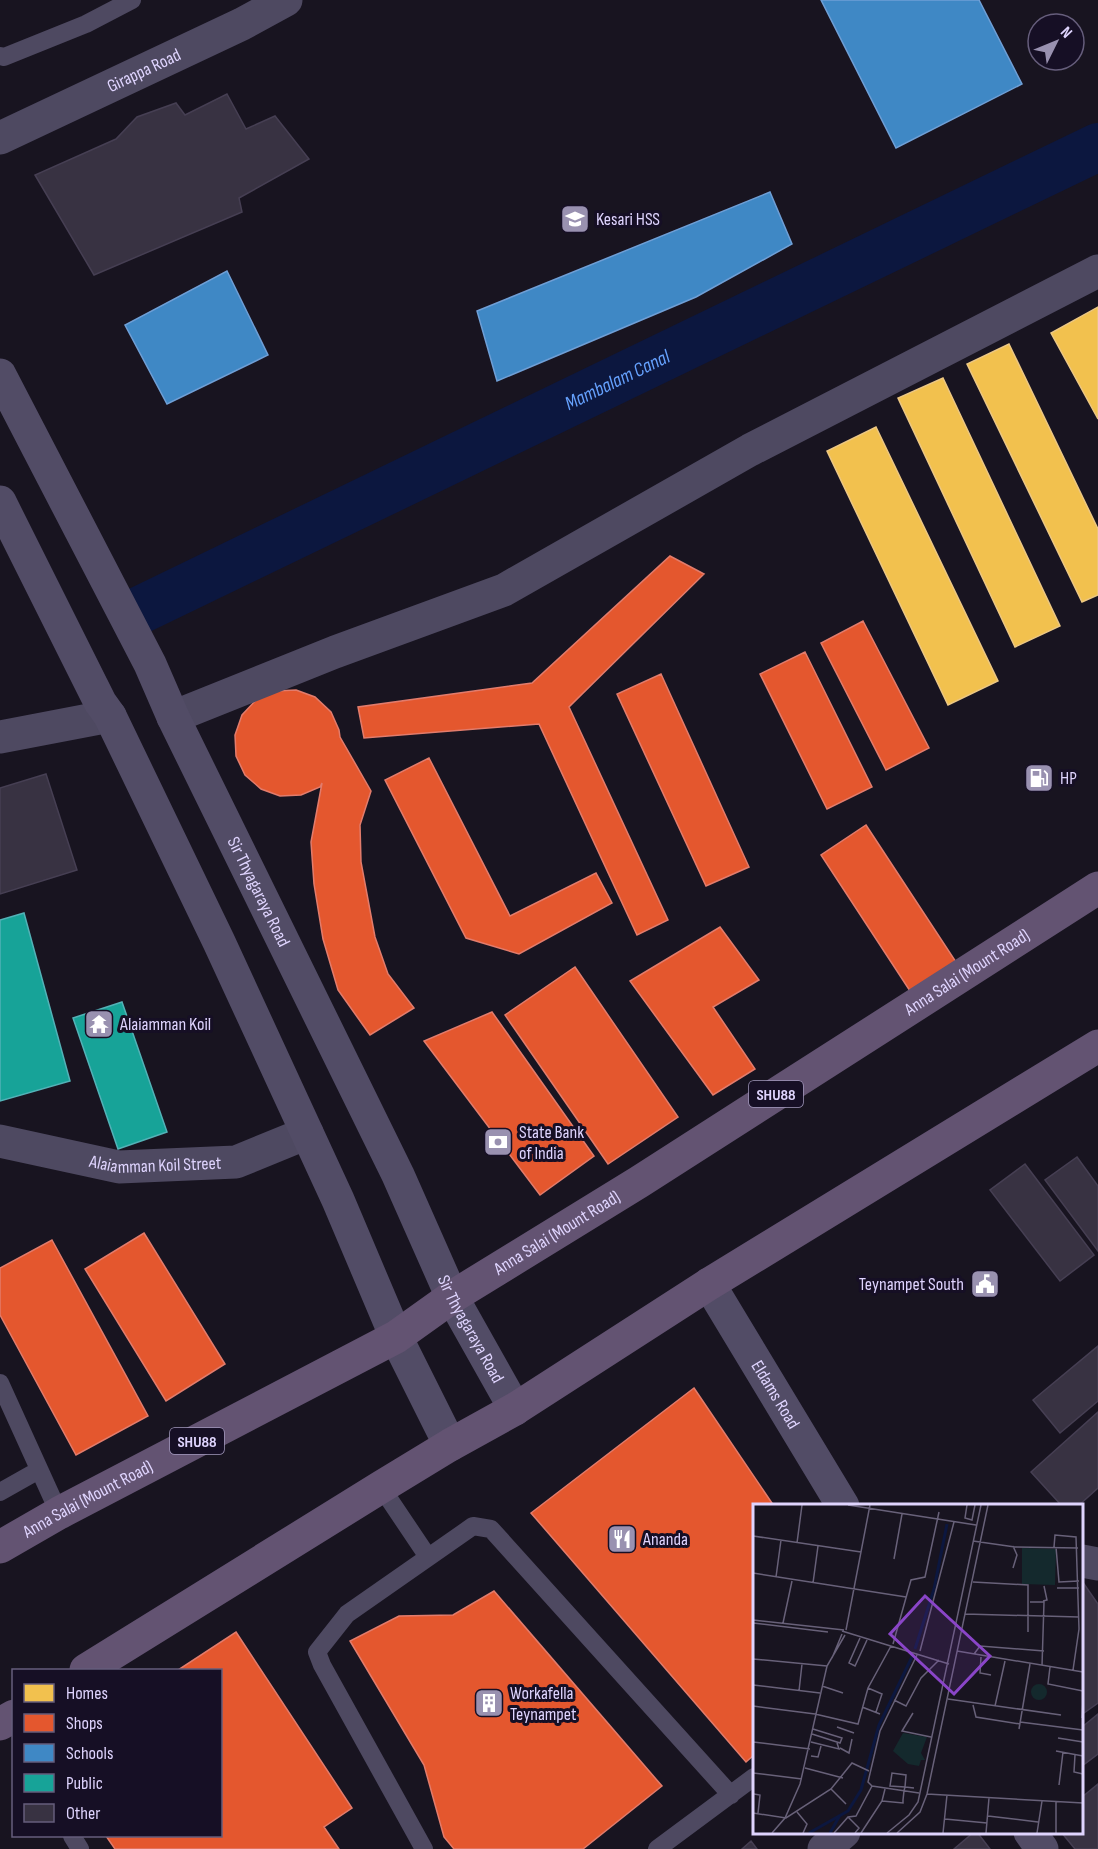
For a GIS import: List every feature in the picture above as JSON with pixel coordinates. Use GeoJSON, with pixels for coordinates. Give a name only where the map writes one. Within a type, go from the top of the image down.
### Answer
{"type":"FeatureCollection","features":[{"type":"Feature","properties":{"kind":"main road","name":"Sir Thyagaraya Road"},"geometry":{"type":"LineString","coordinates":[[0,375],[150,664],[173,717],[398,1175],[452,1297],[515,1409]]}},
{"type":"Feature","properties":{"kind":"main road"},"geometry":{"type":"LineString","coordinates":[[0,502],[100,702],[110,716],[219,942],[338,1200],[396,1337],[450,1445]]}},
{"type":"Feature","properties":{"kind":"main road","name":"Anna Salai (Mount Road)"},"geometry":{"type":"LineString","coordinates":[[0,1547],[59,1513],[396,1337],[452,1297],[639,1182],[1098,888]]}},
{"type":"Feature","properties":{"kind":"main road"},"geometry":{"type":"LineString","coordinates":[[89,1669],[381,1487],[515,1409],[709,1284],[1098,1046]]}},
{"type":"Feature","properties":{"kind":"main road","name":"Eldams Road"},"geometry":{"type":"LineString","coordinates":[[709,1284],[842,1504]]}},
{"type":"Feature","properties":{"kind":"main road"},"geometry":{"type":"LineString","coordinates":[[1031,1834],[1042,1849]]}},
{"type":"Feature","properties":{"kind":"street","name":"Girappa Road"},"geometry":{"type":"LineString","coordinates":[[0,138],[242,24],[286,0]]}},
{"type":"Feature","properties":{"kind":"street"},"geometry":{"type":"LineString","coordinates":[[173,717],[335,652],[504,590],[750,450],[1098,271]]}},
{"type":"Feature","properties":{"kind":"street"},"geometry":{"type":"LineString","coordinates":[[0,737],[110,716]]}},
{"type":"Feature","properties":{"kind":"street","name":"Alaiamman Koil Street"},"geometry":{"type":"LineString","coordinates":[[0,1142],[119,1167],[236,1162],[307,1133]]}},
{"type":"Feature","properties":{"kind":"street"},"geometry":{"type":"LineString","coordinates":[[1083,1561],[1098,1564]]}},
{"type":"Feature","properties":{"kind":"street"},"geometry":{"type":"LineString","coordinates":[[824,1849],[843,1834]]}},
{"type":"Feature","properties":{"kind":"lane"},"geometry":{"type":"LineString","coordinates":[[0,56],[4,57],[86,24],[132,0]]}},
{"type":"Feature","properties":{"kind":"lane"},"geometry":{"type":"LineString","coordinates":[[0,1383],[59,1513]]}},
{"type":"Feature","properties":{"kind":"lane"},"geometry":{"type":"LineString","coordinates":[[0,1492],[39,1470]]}},
{"type":"Feature","properties":{"kind":"lane"},"geometry":{"type":"LineString","coordinates":[[381,1487],[428,1557]]}},
{"type":"Feature","properties":{"kind":"lane"},"geometry":{"type":"LineString","coordinates":[[424,1849],[322,1665],[317,1652],[347,1614],[473,1526],[491,1529],[731,1795]]}},
{"type":"Feature","properties":{"kind":"lane"},"geometry":{"type":"LineString","coordinates":[[657,1849],[753,1778]]}},
{"type":"Feature","properties":{"kind":"building: Homes"},"geometry":{"type":"Polygon","coordinates":[[[1098,307],[1098,419],[1051,333],[1098,307]]]}},
{"type":"Feature","properties":{"kind":"building: Homes"},"geometry":{"type":"Polygon","coordinates":[[[1009,344],[1098,529],[1098,595],[1082,602],[967,364],[1009,344]]]}},
{"type":"Feature","properties":{"kind":"building: Homes"},"geometry":{"type":"Polygon","coordinates":[[[943,378],[1060,626],[1015,647],[898,398],[943,378]]]}},
{"type":"Feature","properties":{"kind":"building: Homes"},"geometry":{"type":"Polygon","coordinates":[[[876,427],[998,681],[948,705],[827,451],[876,427]]]}},
{"type":"Feature","properties":{"kind":"building: Shops"},"geometry":{"type":"Polygon","coordinates":[[[670,556],[704,574],[569,707],[668,920],[637,935],[539,724],[364,738],[358,707],[532,683],[670,556]]]}},
{"type":"Feature","properties":{"kind":"building: Shops"},"geometry":{"type":"Polygon","coordinates":[[[863,621],[929,748],[886,770],[821,643],[863,621]]]}},
{"type":"Feature","properties":{"kind":"building: Shops"},"geometry":{"type":"Polygon","coordinates":[[[805,652],[872,787],[827,809],[760,674],[805,652]]]}},
{"type":"Feature","properties":{"kind":"building: Shops"},"geometry":{"type":"Polygon","coordinates":[[[661,674],[749,867],[706,886],[617,694],[661,674]]]}},
{"type":"Feature","properties":{"kind":"building: Shops"},"geometry":{"type":"Polygon","coordinates":[[[296,690],[315,697],[331,712],[340,737],[371,791],[360,825],[361,862],[375,937],[388,974],[414,1008],[370,1035],[338,990],[323,939],[314,884],[311,842],[322,783],[320,787],[301,795],[280,796],[261,789],[245,775],[236,756],[235,735],[242,715],[256,700],[275,691],[296,690]]]}},
{"type":"Feature","properties":{"kind":"building: Shops"},"geometry":{"type":"Polygon","coordinates":[[[429,758],[510,916],[596,873],[612,903],[519,954],[466,938],[385,780],[429,758]]]}},
{"type":"Feature","properties":{"kind":"building: Shops"},"geometry":{"type":"Polygon","coordinates":[[[866,825],[956,962],[910,991],[821,855],[866,825]]]}},
{"type":"Feature","properties":{"kind":"building: Shops"},"geometry":{"type":"Polygon","coordinates":[[[720,927],[759,980],[713,1007],[755,1069],[713,1095],[630,981],[720,927]]]}},
{"type":"Feature","properties":{"kind":"building: Shops"},"geometry":{"type":"Polygon","coordinates":[[[575,967],[678,1117],[608,1164],[505,1015],[575,967]]]}},
{"type":"Feature","properties":{"kind":"building: Shops"},"geometry":{"type":"Polygon","coordinates":[[[492,1012],[594,1156],[540,1195],[424,1041],[492,1012]]]}},
{"type":"Feature","properties":{"kind":"building: Shops"},"geometry":{"type":"Polygon","coordinates":[[[144,1233],[225,1364],[166,1401],[85,1269],[144,1233]]]}},
{"type":"Feature","properties":{"kind":"building: Shops"},"geometry":{"type":"Polygon","coordinates":[[[52,1240],[148,1416],[76,1455],[0,1315],[0,1268],[52,1240]]]}},
{"type":"Feature","properties":{"kind":"building: Shops"},"geometry":{"type":"Polygon","coordinates":[[[694,1388],[773,1504],[753,1504],[753,1756],[746,1762],[531,1513],[694,1388]]]}},
{"type":"Feature","properties":{"kind":"building: Shops","name":"Workafella Teynampet"},"geometry":{"type":"Polygon","coordinates":[[[494,1591],[662,1786],[583,1849],[454,1849],[444,1837],[424,1765],[350,1641],[399,1616],[453,1615],[494,1591]]]}},
{"type":"Feature","properties":{"kind":"building: Shops"},"geometry":{"type":"Polygon","coordinates":[[[236,1632],[352,1808],[324,1827],[339,1849],[115,1849],[107,1837],[222,1837],[222,1669],[180,1669],[236,1632]]]}},
{"type":"Feature","properties":{"kind":"building: Schools"},"geometry":{"type":"Polygon","coordinates":[[[821,0],[979,0],[1022,84],[896,148],[821,0]]]}},
{"type":"Feature","properties":{"kind":"building: Schools"},"geometry":{"type":"Polygon","coordinates":[[[770,192],[792,244],[696,297],[497,381],[477,311],[770,192]]]}},
{"type":"Feature","properties":{"kind":"building: Schools"},"geometry":{"type":"Polygon","coordinates":[[[227,271],[268,355],[167,404],[125,325],[227,271]]]}},
{"type":"Feature","properties":{"kind":"building: Public"},"geometry":{"type":"Polygon","coordinates":[[[24,913],[70,1081],[0,1101],[0,920],[24,913]]]}},
{"type":"Feature","properties":{"kind":"building: Public"},"geometry":{"type":"Polygon","coordinates":[[[122,1002],[167,1132],[118,1149],[73,1018],[122,1002]]]}},
{"type":"Feature","properties":{"kind":"building: Other"},"geometry":{"type":"Polygon","coordinates":[[[227,94],[246,129],[275,116],[309,159],[239,198],[242,212],[94,275],[35,175],[116,139],[137,117],[176,103],[185,115],[227,94]]]}},
{"type":"Feature","properties":{"kind":"building: Other"},"geometry":{"type":"Polygon","coordinates":[[[46,774],[77,870],[0,894],[0,788],[46,774]]]}},
{"type":"Feature","properties":{"kind":"building: Other"},"geometry":{"type":"Polygon","coordinates":[[[1077,1157],[1098,1186],[1098,1251],[1045,1180],[1077,1157]]]}},
{"type":"Feature","properties":{"kind":"building: Other"},"geometry":{"type":"Polygon","coordinates":[[[1025,1164],[1094,1255],[1060,1281],[990,1190],[1025,1164]]]}},
{"type":"Feature","properties":{"kind":"building: Other"},"geometry":{"type":"Polygon","coordinates":[[[1098,1346],[1098,1401],[1060,1433],[1033,1400],[1098,1346]]]}},
{"type":"Feature","properties":{"kind":"building: Other"},"geometry":{"type":"Polygon","coordinates":[[[1098,1412],[1098,1488],[1080,1504],[1060,1504],[1031,1472],[1098,1412]]]}},
{"type":"Feature","properties":{"kind":"building: Other"},"geometry":{"type":"Polygon","coordinates":[[[1083,1582],[1098,1604],[1098,1703],[1084,1713],[1083,1582]]]}},
{"type":"Feature","properties":{"kind":"building: Other"},"geometry":{"type":"Polygon","coordinates":[[[1098,1714],[1098,1754],[1083,1765],[1083,1726],[1098,1714]]]}},
{"type":"Feature","properties":{"kind":"building: Other"},"geometry":{"type":"Polygon","coordinates":[[[1098,1784],[1098,1849],[1075,1849],[1063,1834],[1083,1834],[1083,1796],[1098,1784]]]}},
{"type":"Feature","properties":{"kind":"building: Other"},"geometry":{"type":"Polygon","coordinates":[[[972,1834],[979,1834],[990,1849],[954,1849],[972,1834]]]}},
{"type":"Feature","properties":{"kind":"building: Other"},"geometry":{"type":"Polygon","coordinates":[[[751,1841],[757,1849],[742,1849],[751,1841]]]}},
{"type":"Feature","properties":{"kind":"waterway","name":"Mambalam Canal"},"geometry":{"type":"LineString","coordinates":[[138,611],[1098,147]]}},
{"type":"Feature","properties":{"kind":"place","name":"Kesari HSS"},"geometry":{"type":"Point","coordinates":[575,219]}},
{"type":"Feature","properties":{"kind":"place","name":"HP"},"geometry":{"type":"Point","coordinates":[1039,778]}},
{"type":"Feature","properties":{"kind":"place","name":"Alaiamman Koil"},"geometry":{"type":"Point","coordinates":[99,1024]}},
{"type":"Feature","properties":{"kind":"place","name":"State Bank of India"},"geometry":{"type":"Point","coordinates":[498,1142]}},
{"type":"Feature","properties":{"kind":"place","name":"Teynampet South"},"geometry":{"type":"Point","coordinates":[985,1284]}},
{"type":"Feature","properties":{"kind":"place","name":"Ananda"},"geometry":{"type":"Point","coordinates":[622,1539]}},
{"type":"Feature","properties":{"kind":"place","name":"Workafella Teynampet"},"geometry":{"type":"Point","coordinates":[489,1703]}}]}
